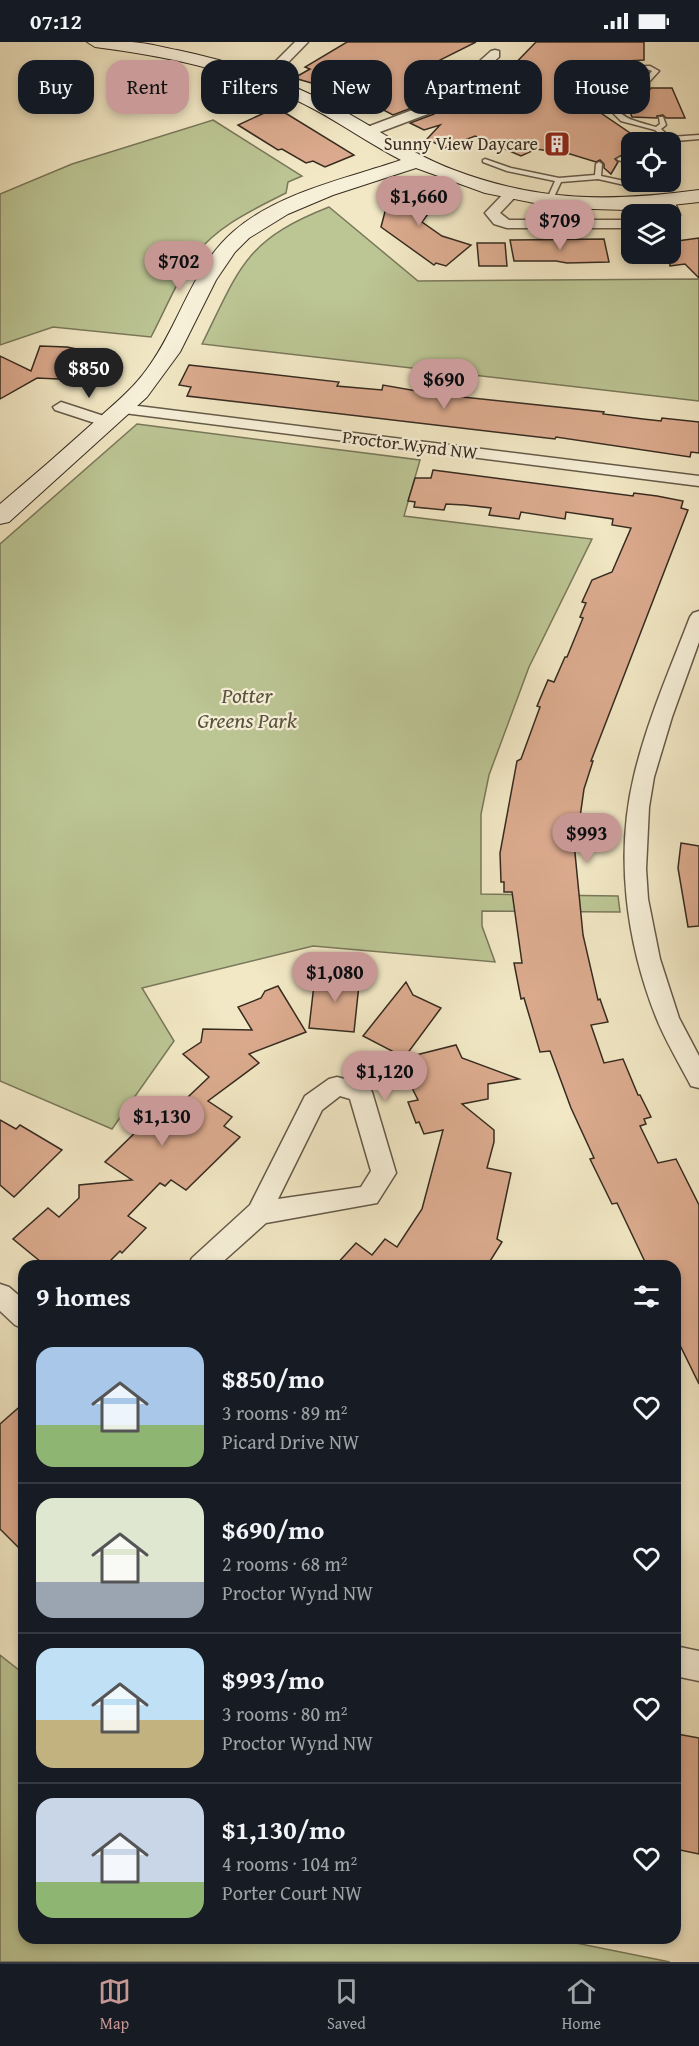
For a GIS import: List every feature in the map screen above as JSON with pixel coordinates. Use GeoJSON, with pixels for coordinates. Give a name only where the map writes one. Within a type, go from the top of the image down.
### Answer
{"type":"FeatureCollection","features":[{"type":"Feature","properties":{"kind":"street"},"geometry":{"type":"LineString","coordinates":[[95,42],[176,56],[201,63]]}},
{"type":"Feature","properties":{"kind":"street"},"geometry":{"type":"LineString","coordinates":[[284,60],[302,42]]}},
{"type":"Feature","properties":{"kind":"street"},"geometry":{"type":"LineString","coordinates":[[366,132],[428,109],[447,97],[495,54]]}},
{"type":"Feature","properties":{"kind":"street"},"geometry":{"type":"LineString","coordinates":[[299,96],[318,104],[417,161],[455,177],[512,193],[550,199],[626,204],[699,196]]}},
{"type":"Feature","properties":{"kind":"street"},"geometry":{"type":"LineString","coordinates":[[0,517],[140,391],[159,368],[213,269],[242,235],[268,218],[300,203],[417,161]]}},
{"type":"Feature","properties":{"kind":"street"},"geometry":{"type":"LineString","coordinates":[[512,193],[492,213],[499,221],[507,224],[621,224]]}},
{"type":"Feature","properties":{"kind":"street"},"geometry":{"type":"LineString","coordinates":[[667,200],[669,204]]}},
{"type":"Feature","properties":{"kind":"street","name":"Proctor Wynd NW"},"geometry":{"type":"LineString","coordinates":[[60,408],[699,481]]}},
{"type":"Feature","properties":{"kind":"street"},"geometry":{"type":"LineString","coordinates":[[699,618],[645,776],[635,835],[638,903],[651,967],[669,1018],[699,1079]]}},
{"type":"Feature","properties":{"kind":"street"},"geometry":{"type":"LineString","coordinates":[[208,1260],[259,1213],[313,1103],[337,1086],[360,1092],[384,1173],[368,1196],[259,1213]]}},
{"type":"Feature","properties":{"kind":"street"},"geometry":{"type":"LineString","coordinates":[[0,1295],[18,1312]]}},
{"type":"Feature","properties":{"kind":"street"},"geometry":{"type":"LineString","coordinates":[[681,1662],[699,1666]]}},
{"type":"Feature","properties":{"kind":"lane"},"geometry":{"type":"LineString","coordinates":[[650,68],[656,71],[650,78]]}},
{"type":"Feature","properties":{"kind":"lane"},"geometry":{"type":"LineString","coordinates":[[616,114],[623,120],[657,129],[660,132]]}},
{"type":"Feature","properties":{"kind":"lane"},"geometry":{"type":"LineString","coordinates":[[657,129],[663,125],[661,118]]}},
{"type":"Feature","properties":{"kind":"lane"},"geometry":{"type":"LineString","coordinates":[[681,139],[699,137]]}},
{"type":"Feature","properties":{"kind":"lane"},"geometry":{"type":"LineString","coordinates":[[485,161],[509,170],[559,180],[612,174]]}},
{"type":"Feature","properties":{"kind":"lane"},"geometry":{"type":"LineString","coordinates":[[598,177],[599,164]]}},
{"type":"Feature","properties":{"kind":"lane"},"geometry":{"type":"LineString","coordinates":[[598,177],[621,182]]}},
{"type":"Feature","properties":{"kind":"lane"},"geometry":{"type":"LineString","coordinates":[[550,199],[559,180]]}},
{"type":"Feature","properties":{"kind":"green space"},"geometry":{"type":"Polygon","coordinates":[[[213,120],[302,176],[288,182],[286,193],[235,220],[201,248],[181,278],[151,337],[53,327],[0,345],[0,194],[72,164],[213,120]]]}},
{"type":"Feature","properties":{"kind":"green space"},"geometry":{"type":"Polygon","coordinates":[[[329,207],[418,281],[699,279],[699,401],[202,344],[226,295],[248,259],[279,232],[329,207]]]}},
{"type":"Feature","properties":{"kind":"green space","name":"Potter Greens Park"},"geometry":{"type":"Polygon","coordinates":[[[137,424],[420,460],[404,516],[592,539],[529,667],[489,775],[481,814],[481,894],[618,896],[620,912],[482,911],[482,926],[495,962],[313,946],[142,988],[174,1041],[112,1129],[0,1081],[0,544],[137,424]]]}},
{"type":"Feature","properties":{"kind":"green space"},"geometry":{"type":"Polygon","coordinates":[[[0,1655],[18,1669],[18,1944],[581,1944],[670,1962],[0,1962],[0,1655]]]}},
{"type":"Feature","properties":{"kind":"building"},"geometry":{"type":"Polygon","coordinates":[[[347,42],[476,42],[440,60],[404,60],[404,111],[393,115],[391,114],[392,60],[317,60],[347,42]]]}},
{"type":"Feature","properties":{"kind":"building"},"geometry":{"type":"Polygon","coordinates":[[[536,42],[644,42],[644,60],[554,60],[554,114],[602,114],[629,132],[621,132],[621,156],[615,159],[618,162],[611,174],[600,160],[596,162],[570,154],[536,149],[521,156],[475,136],[445,148],[427,139],[440,125],[424,130],[410,123],[434,114],[542,114],[542,60],[519,60],[536,42]]]}},
{"type":"Feature","properties":{"kind":"building"},"geometry":{"type":"Polygon","coordinates":[[[311,63],[311,83],[299,79],[299,75],[310,69],[305,67],[311,63]]]}},
{"type":"Feature","properties":{"kind":"building"},"geometry":{"type":"Polygon","coordinates":[[[651,88],[672,88],[685,118],[666,118],[663,115],[657,118],[632,117],[631,114],[650,114],[651,88]]]}},
{"type":"Feature","properties":{"kind":"building"},"geometry":{"type":"Polygon","coordinates":[[[262,114],[287,114],[354,155],[325,167],[313,161],[306,163],[282,149],[278,150],[238,125],[262,114]]]}},
{"type":"Feature","properties":{"kind":"building"},"geometry":{"type":"Polygon","coordinates":[[[400,187],[429,193],[427,197],[439,199],[422,222],[442,236],[471,245],[446,266],[436,263],[434,265],[381,227],[387,204],[400,187]]]}},
{"type":"Feature","properties":{"kind":"building"},"geometry":{"type":"Polygon","coordinates":[[[699,238],[699,278],[685,264],[670,266],[670,264],[681,264],[681,240],[699,238]]]}},
{"type":"Feature","properties":{"kind":"building"},"geometry":{"type":"Polygon","coordinates":[[[604,239],[609,262],[567,263],[514,261],[510,240],[604,239]]]}},
{"type":"Feature","properties":{"kind":"building"},"geometry":{"type":"Polygon","coordinates":[[[477,243],[505,243],[507,266],[479,266],[477,243]]]}},
{"type":"Feature","properties":{"kind":"building"},"geometry":{"type":"Polygon","coordinates":[[[40,346],[67,347],[77,349],[76,352],[111,354],[105,374],[102,374],[100,381],[37,378],[0,399],[0,356],[31,371],[40,346]]]}},
{"type":"Feature","properties":{"kind":"building"},"geometry":{"type":"Polygon","coordinates":[[[189,365],[339,382],[337,386],[382,390],[383,385],[434,394],[604,412],[603,414],[643,419],[661,421],[662,418],[699,422],[699,453],[691,452],[690,457],[556,437],[555,439],[187,396],[191,387],[179,385],[189,365]]]}},
{"type":"Feature","properties":{"kind":"building"},"geometry":{"type":"Polygon","coordinates":[[[433,470],[633,496],[634,493],[683,501],[681,508],[688,510],[591,761],[593,761],[584,789],[575,853],[583,935],[598,1000],[600,999],[608,1022],[591,1025],[604,1063],[623,1059],[638,1095],[651,1117],[644,1119],[646,1124],[640,1126],[658,1163],[676,1159],[699,1205],[699,1384],[681,1347],[681,1260],[644,1260],[617,1203],[612,1204],[590,1159],[594,1158],[571,1108],[550,1051],[540,1052],[524,998],[521,999],[514,963],[522,963],[512,892],[504,892],[504,882],[501,882],[500,853],[517,761],[521,759],[540,707],[537,706],[548,680],[554,682],[567,657],[583,618],[580,617],[586,603],[582,602],[592,580],[612,572],[631,528],[612,525],[613,519],[566,512],[565,519],[521,512],[519,519],[489,515],[491,508],[446,504],[444,510],[414,507],[415,502],[408,501],[415,478],[431,478],[433,470]]]}},
{"type":"Feature","properties":{"kind":"building"},"geometry":{"type":"Polygon","coordinates":[[[681,843],[699,846],[699,926],[688,927],[678,868],[681,843]]]}},
{"type":"Feature","properties":{"kind":"building"},"geometry":{"type":"Polygon","coordinates":[[[331,974],[360,975],[354,1032],[309,1028],[315,976],[330,977],[331,974]]]}},
{"type":"Feature","properties":{"kind":"building"},"geometry":{"type":"Polygon","coordinates":[[[406,982],[413,995],[441,1008],[404,1058],[456,1045],[462,1058],[519,1079],[488,1084],[488,1099],[462,1104],[494,1130],[494,1142],[487,1168],[511,1173],[497,1239],[502,1242],[491,1260],[340,1260],[356,1243],[372,1255],[385,1239],[397,1247],[422,1209],[443,1130],[424,1134],[419,1122],[416,1123],[408,1102],[418,1100],[394,1052],[363,1036],[406,982]]]}},
{"type":"Feature","properties":{"kind":"building"},"geometry":{"type":"Polygon","coordinates":[[[278,986],[306,1032],[249,1054],[259,1063],[208,1101],[232,1117],[224,1126],[240,1137],[186,1190],[171,1180],[165,1186],[160,1183],[128,1216],[146,1228],[122,1253],[120,1251],[111,1260],[39,1260],[13,1239],[48,1208],[59,1217],[79,1198],[79,1185],[132,1180],[105,1162],[143,1125],[152,1131],[209,1077],[183,1054],[201,1042],[203,1029],[252,1030],[238,1007],[261,998],[265,991],[278,986]]]}},
{"type":"Feature","properties":{"kind":"building"},"geometry":{"type":"Polygon","coordinates":[[[0,1120],[16,1129],[20,1125],[62,1150],[14,1197],[0,1185],[0,1120]]]}},
{"type":"Feature","properties":{"kind":"building"},"geometry":{"type":"Polygon","coordinates":[[[18,1408],[18,1547],[0,1529],[0,1424],[18,1408]]]}},
{"type":"Feature","properties":{"kind":"building"},"geometry":{"type":"Polygon","coordinates":[[[681,1735],[699,1738],[699,1854],[681,1850],[681,1735]]]}},
{"type":"Feature","properties":{"kind":"place","name":"Sunny View Daycare"},"geometry":{"type":"Point","coordinates":[557,144]}}]}
